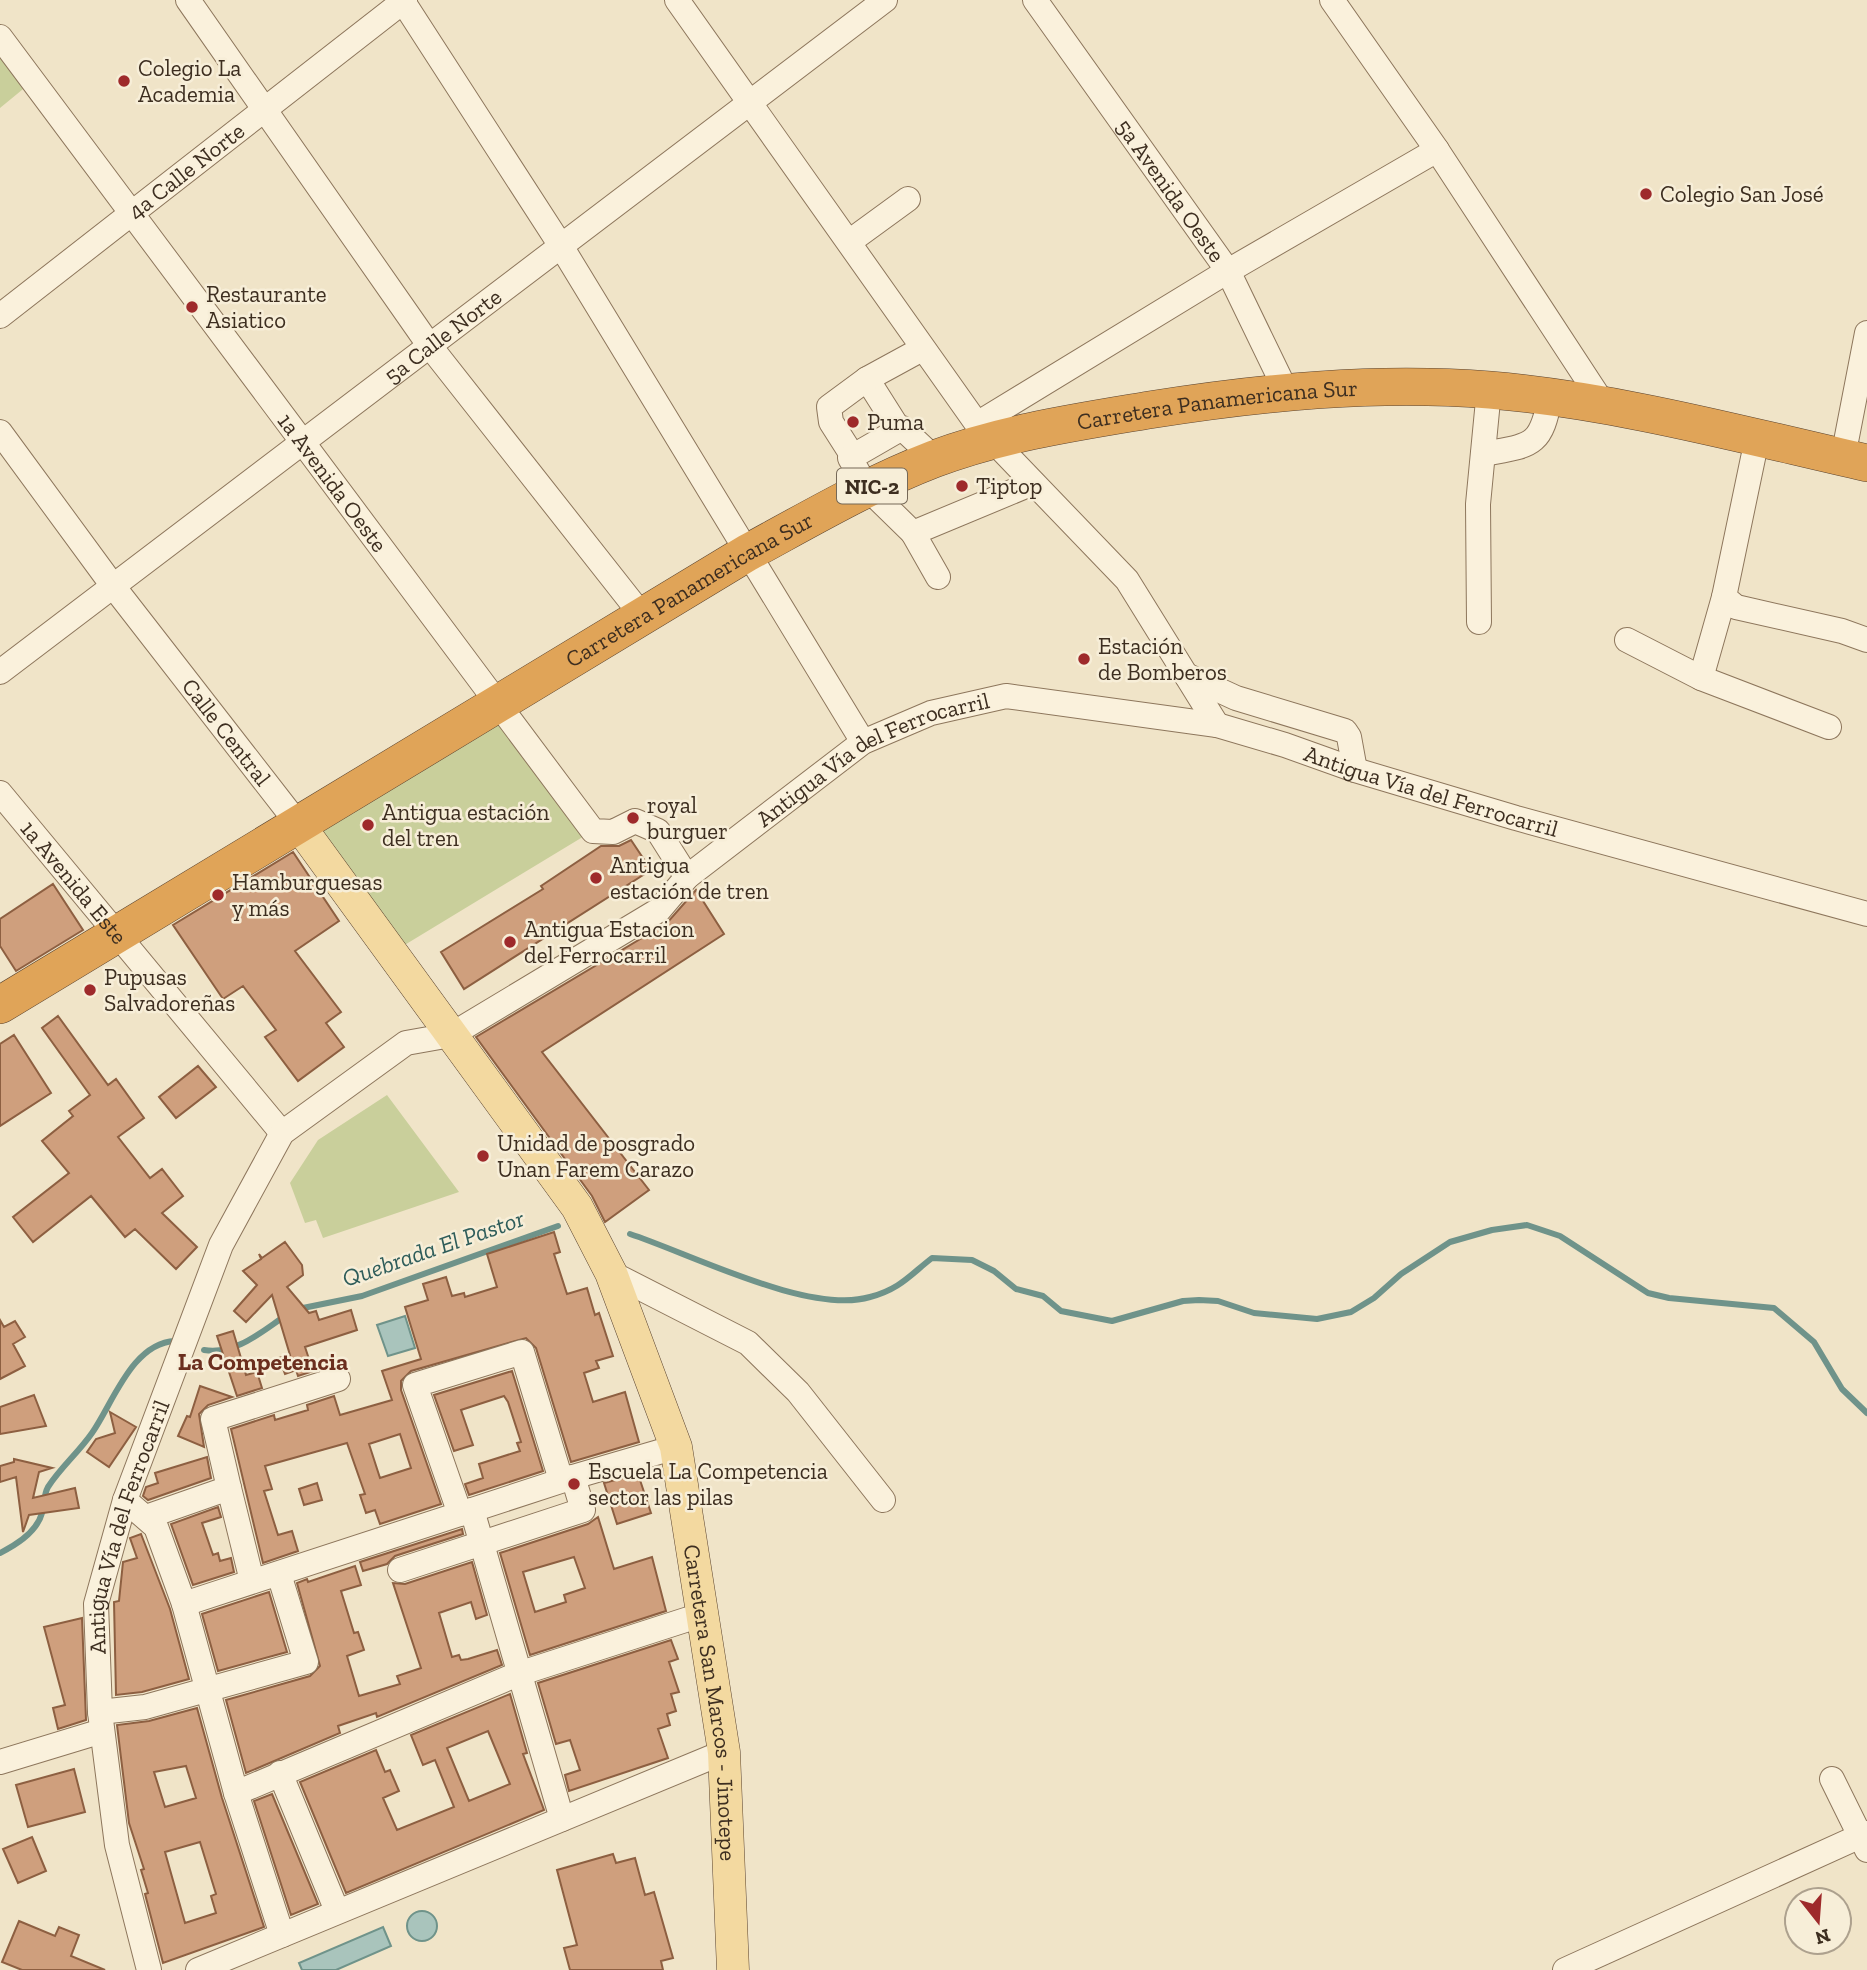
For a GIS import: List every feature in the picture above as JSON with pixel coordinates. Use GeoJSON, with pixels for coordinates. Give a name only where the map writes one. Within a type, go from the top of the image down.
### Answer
{"type":"FeatureCollection","features":[{"type":"Feature","properties":{"kind":"highway","name":"Carretera Panamericana Sur"},"geometry":{"type":"LineString","coordinates":[[0,1005],[644,618],[747,553],[867,488],[934,459],[984,433],[1349,387],[1489,390],[1604,405],[1855,460]]}},
{"type":"Feature","properties":{"kind":"main road","name":"Calle Central"},"geometry":{"type":"LineString","coordinates":[[298,824],[451,1035]]}},
{"type":"Feature","properties":{"kind":"main road","name":"Carretera San Marcos - Jinotepe"},"geometry":{"type":"LineString","coordinates":[[451,1035],[577,1207],[611,1273],[676,1447],[724,1752],[733,1970]]}},
{"type":"Feature","properties":{"kind":"street"},"geometry":{"type":"LineString","coordinates":[[188,0],[429,345],[644,618]]}},
{"type":"Feature","properties":{"kind":"street"},"geometry":{"type":"LineString","coordinates":[[677,0],[984,433],[1127,580],[1217,725]]}},
{"type":"Feature","properties":{"kind":"street","name":"5a Calle Norte"},"geometry":{"type":"LineString","coordinates":[[0,672],[885,0]]}},
{"type":"Feature","properties":{"kind":"street","name":"5a Avenida Oeste"},"geometry":{"type":"LineString","coordinates":[[1035,0],[1228,271],[1287,393]]}},
{"type":"Feature","properties":{"kind":"street"},"geometry":{"type":"LineString","coordinates":[[1332,0],[1437,150],[1604,405]]}},
{"type":"Feature","properties":{"kind":"street"},"geometry":{"type":"LineString","coordinates":[[403,1],[561,246],[863,742]]}},
{"type":"Feature","properties":{"kind":"street","name":"4a Calle Norte"},"geometry":{"type":"LineString","coordinates":[[0,316],[132,216],[403,1]]}},
{"type":"Feature","properties":{"kind":"street","name":"1a Avenida Oeste"},"geometry":{"type":"LineString","coordinates":[[0,37],[593,831],[613,832],[635,821],[658,831],[687,877]]}},
{"type":"Feature","properties":{"kind":"street"},"geometry":{"type":"LineString","coordinates":[[984,433],[1228,271],[1437,150]]}},
{"type":"Feature","properties":{"kind":"street"},"geometry":{"type":"LineString","coordinates":[[849,242],[908,199]]}},
{"type":"Feature","properties":{"kind":"street"},"geometry":{"type":"LineString","coordinates":[[1855,460],[1867,333]]}},
{"type":"Feature","properties":{"kind":"street"},"geometry":{"type":"LineString","coordinates":[[852,456],[831,422],[829,407],[867,379],[922,349]]}},
{"type":"Feature","properties":{"kind":"street"},"geometry":{"type":"LineString","coordinates":[[867,379],[898,428]]}},
{"type":"Feature","properties":{"kind":"street"},"geometry":{"type":"LineString","coordinates":[[1479,622],[1478,504],[1489,390]]}},
{"type":"Feature","properties":{"kind":"street"},"geometry":{"type":"LineString","coordinates":[[1483,454],[1525,447],[1538,436],[1545,429],[1550,397]]}},
{"type":"Feature","properties":{"kind":"street"},"geometry":{"type":"LineString","coordinates":[[934,459],[906,428],[898,428],[852,456],[849,461],[867,488],[912,533],[938,577]]}},
{"type":"Feature","properties":{"kind":"street","name":"Calle Central"},"geometry":{"type":"LineString","coordinates":[[0,432],[113,586],[298,824]]}},
{"type":"Feature","properties":{"kind":"street"},"geometry":{"type":"LineString","coordinates":[[1701,678],[1724,597],[1758,439]]}},
{"type":"Feature","properties":{"kind":"street"},"geometry":{"type":"LineString","coordinates":[[912,533],[1033,483]]}},
{"type":"Feature","properties":{"kind":"street"},"geometry":{"type":"LineString","coordinates":[[1724,597],[1735,607],[1842,631],[1867,640]]}},
{"type":"Feature","properties":{"kind":"street"},"geometry":{"type":"LineString","coordinates":[[1626,640],[1701,678],[1829,727]]}},
{"type":"Feature","properties":{"kind":"street"},"geometry":{"type":"LineString","coordinates":[[1186,675],[1236,698],[1345,731],[1349,737],[1355,771]]}},
{"type":"Feature","properties":{"kind":"street","name":"Antigua Vía del Ferrocarril"},"geometry":{"type":"LineString","coordinates":[[149,1970],[117,1845],[101,1722],[96,1604],[125,1500],[221,1245],[282,1133],[406,1043],[451,1035],[659,910],[687,877],[863,742],[931,713],[1006,696],[1217,725],[1355,771],[1867,914]]}},
{"type":"Feature","properties":{"kind":"street","name":"1a Avenida Este"},"geometry":{"type":"LineString","coordinates":[[0,793],[120,934],[282,1133]]}},
{"type":"Feature","properties":{"kind":"street"},"geometry":{"type":"LineString","coordinates":[[611,1273],[748,1343],[798,1392],[883,1500]]}},
{"type":"Feature","properties":{"kind":"street"},"geometry":{"type":"LineString","coordinates":[[400,1570],[482,1544],[583,1510],[567,1478],[522,1352],[415,1385],[466,1512],[482,1544],[562,1819]]}},
{"type":"Feature","properties":{"kind":"street"},"geometry":{"type":"LineString","coordinates":[[252,1581],[213,1419],[338,1379]]}},
{"type":"Feature","properties":{"kind":"street"},"geometry":{"type":"LineString","coordinates":[[184,1604],[567,1478],[676,1447]]}},
{"type":"Feature","properties":{"kind":"street"},"geometry":{"type":"LineString","coordinates":[[146,1517],[229,1488]]}},
{"type":"Feature","properties":{"kind":"street"},"geometry":{"type":"LineString","coordinates":[[125,1500],[156,1527],[184,1604],[236,1793],[282,1935]]}},
{"type":"Feature","properties":{"kind":"street"},"geometry":{"type":"LineString","coordinates":[[0,1762],[145,1707],[306,1662],[279,1574]]}},
{"type":"Feature","properties":{"kind":"street"},"geometry":{"type":"LineString","coordinates":[[236,1793],[518,1674],[704,1614]]}},
{"type":"Feature","properties":{"kind":"street"},"geometry":{"type":"LineString","coordinates":[[198,1970],[724,1752]]}},
{"type":"Feature","properties":{"kind":"street"},"geometry":{"type":"LineString","coordinates":[[280,1773],[337,1911]]}},
{"type":"Feature","properties":{"kind":"street"},"geometry":{"type":"LineString","coordinates":[[1573,1968],[1865,1840],[1832,1779]]}},
{"type":"Feature","properties":{"kind":"green space"},"geometry":{"type":"Polygon","coordinates":[[[0,51],[28,85],[0,108],[0,51]]]}},
{"type":"Feature","properties":{"kind":"green space"},"geometry":{"type":"Polygon","coordinates":[[[497,719],[586,835],[398,949],[311,825],[497,719]]]}},
{"type":"Feature","properties":{"kind":"green space"},"geometry":{"type":"Polygon","coordinates":[[[387,1095],[459,1192],[323,1238],[316,1220],[305,1223],[290,1183],[318,1140],[387,1095]]]}},
{"type":"Feature","properties":{"kind":"water"},"geometry":{"type":"Polygon","coordinates":[[[405,1316],[415,1348],[388,1356],[377,1325],[405,1316]]]}},
{"type":"Feature","properties":{"kind":"water"},"geometry":{"type":"Polygon","coordinates":[[[422,1911],[428,1912],[436,1920],[436,1932],[428,1940],[422,1941],[416,1940],[408,1932],[407,1926],[408,1920],[416,1912],[422,1911]]]}},
{"type":"Feature","properties":{"kind":"water"},"geometry":{"type":"Polygon","coordinates":[[[383,1927],[391,1946],[336,1970],[302,1970],[299,1963],[383,1927]]]}},
{"type":"Feature","properties":{"kind":"building"},"geometry":{"type":"Polygon","coordinates":[[[631,840],[651,870],[464,989],[441,952],[543,889],[541,886],[601,846],[619,846],[631,840]]]}},
{"type":"Feature","properties":{"kind":"building"},"geometry":{"type":"Polygon","coordinates":[[[293,852],[339,921],[295,951],[341,1012],[326,1023],[344,1047],[298,1081],[265,1037],[276,1030],[243,986],[223,999],[173,925],[293,852]]]}},
{"type":"Feature","properties":{"kind":"building"},"geometry":{"type":"Polygon","coordinates":[[[53,884],[83,930],[16,971],[0,946],[0,919],[53,884]]]}},
{"type":"Feature","properties":{"kind":"building"},"geometry":{"type":"Polygon","coordinates":[[[696,890],[724,934],[542,1052],[649,1190],[605,1222],[592,1196],[476,1037],[667,923],[696,890]]]}},
{"type":"Feature","properties":{"kind":"building"},"geometry":{"type":"Polygon","coordinates":[[[58,1016],[108,1085],[116,1079],[144,1118],[118,1137],[150,1178],[162,1169],[183,1196],[162,1213],[197,1247],[176,1269],[135,1229],[125,1237],[91,1196],[33,1242],[13,1217],[69,1173],[42,1141],[73,1116],[69,1111],[90,1095],[42,1028],[58,1016]]]}},
{"type":"Feature","properties":{"kind":"building"},"geometry":{"type":"Polygon","coordinates":[[[14,1035],[51,1093],[0,1126],[0,1044],[14,1035]]]}},
{"type":"Feature","properties":{"kind":"building"},"geometry":{"type":"Polygon","coordinates":[[[198,1066],[216,1087],[176,1118],[159,1097],[198,1066]]]}},
{"type":"Feature","properties":{"kind":"building"},"geometry":{"type":"Polygon","coordinates":[[[554,1232],[560,1252],[554,1254],[567,1294],[587,1288],[595,1315],[599,1313],[613,1356],[596,1361],[599,1368],[584,1373],[593,1402],[625,1392],[639,1442],[571,1462],[536,1348],[526,1338],[411,1371],[401,1381],[401,1390],[441,1504],[380,1524],[375,1510],[366,1513],[360,1495],[365,1494],[347,1443],[265,1466],[272,1489],[264,1491],[278,1535],[292,1531],[298,1551],[263,1563],[231,1429],[274,1415],[275,1420],[308,1410],[307,1405],[334,1396],[340,1415],[392,1400],[382,1371],[421,1359],[405,1307],[428,1300],[423,1284],[446,1277],[452,1296],[464,1293],[465,1297],[497,1287],[487,1254],[554,1232]],[[400,1434],[369,1444],[380,1478],[411,1468],[400,1434]]]}},
{"type":"Feature","properties":{"kind":"building"},"geometry":{"type":"Polygon","coordinates":[[[285,1242],[302,1265],[303,1275],[287,1287],[309,1313],[316,1311],[319,1320],[351,1310],[357,1330],[305,1347],[313,1371],[298,1376],[296,1370],[285,1374],[279,1358],[290,1355],[272,1295],[246,1322],[234,1311],[257,1285],[243,1271],[261,1259],[259,1254],[262,1258],[285,1242]]]}},
{"type":"Feature","properties":{"kind":"building"},"geometry":{"type":"Polygon","coordinates":[[[0,1320],[4,1327],[15,1321],[25,1337],[13,1344],[25,1366],[0,1379],[0,1320]]]}},
{"type":"Feature","properties":{"kind":"building"},"geometry":{"type":"Polygon","coordinates":[[[233,1331],[246,1375],[257,1372],[262,1388],[237,1396],[217,1336],[233,1331]]]}},
{"type":"Feature","properties":{"kind":"building"},"geometry":{"type":"Polygon","coordinates":[[[512,1371],[543,1471],[469,1495],[465,1484],[483,1478],[479,1464],[520,1451],[517,1443],[521,1442],[508,1402],[504,1396],[461,1410],[473,1445],[454,1451],[434,1395],[512,1371]]]}},
{"type":"Feature","properties":{"kind":"building"},"geometry":{"type":"Polygon","coordinates":[[[200,1386],[232,1397],[208,1405],[199,1414],[204,1447],[178,1436],[187,1416],[190,1417],[200,1386]]]}},
{"type":"Feature","properties":{"kind":"building"},"geometry":{"type":"Polygon","coordinates":[[[34,1395],[46,1426],[0,1434],[0,1407],[34,1395]]]}},
{"type":"Feature","properties":{"kind":"building"},"geometry":{"type":"Polygon","coordinates":[[[110,1412],[136,1427],[109,1467],[87,1452],[96,1439],[115,1433],[110,1412]]]}},
{"type":"Feature","properties":{"kind":"building"},"geometry":{"type":"Polygon","coordinates":[[[207,1457],[211,1478],[148,1500],[143,1496],[146,1487],[158,1483],[155,1473],[207,1457]]]}},
{"type":"Feature","properties":{"kind":"building"},"geometry":{"type":"Polygon","coordinates":[[[14,1459],[52,1468],[39,1472],[33,1498],[75,1488],[79,1508],[29,1515],[23,1532],[16,1477],[0,1482],[0,1466],[14,1462],[14,1459]]]}},
{"type":"Feature","properties":{"kind":"building"},"geometry":{"type":"Polygon","coordinates":[[[638,1474],[651,1513],[617,1524],[604,1483],[638,1474]]]}},
{"type":"Feature","properties":{"kind":"building"},"geometry":{"type":"Polygon","coordinates":[[[317,1483],[322,1500],[304,1505],[299,1489],[317,1483]]]}},
{"type":"Feature","properties":{"kind":"building"},"geometry":{"type":"Polygon","coordinates":[[[218,1507],[221,1517],[202,1523],[213,1555],[218,1553],[220,1561],[231,1558],[234,1572],[193,1585],[171,1524],[218,1507]]]}},
{"type":"Feature","properties":{"kind":"building"},"geometry":{"type":"Polygon","coordinates":[[[598,1517],[614,1569],[652,1557],[666,1611],[530,1655],[500,1553],[588,1524],[598,1517]],[[574,1557],[523,1572],[535,1612],[566,1602],[564,1595],[585,1588],[574,1557]]]}},
{"type":"Feature","properties":{"kind":"building"},"geometry":{"type":"Polygon","coordinates":[[[462,1529],[463,1534],[395,1556],[387,1564],[363,1571],[360,1562],[462,1529]]]}},
{"type":"Feature","properties":{"kind":"building"},"geometry":{"type":"Polygon","coordinates":[[[141,1534],[170,1609],[189,1679],[142,1692],[116,1695],[114,1602],[119,1601],[123,1562],[137,1558],[130,1538],[141,1534]]]}},
{"type":"Feature","properties":{"kind":"building"},"geometry":{"type":"Polygon","coordinates":[[[472,1562],[487,1615],[476,1619],[471,1602],[439,1613],[452,1657],[459,1655],[461,1660],[468,1659],[497,1650],[502,1665],[377,1717],[376,1713],[338,1726],[340,1733],[246,1773],[226,1700],[310,1676],[320,1666],[297,1583],[307,1579],[308,1582],[355,1566],[361,1585],[341,1591],[354,1633],[358,1632],[364,1650],[347,1656],[359,1696],[400,1684],[397,1676],[421,1668],[393,1583],[405,1584],[472,1562]]]}},
{"type":"Feature","properties":{"kind":"building"},"geometry":{"type":"Polygon","coordinates":[[[269,1592],[287,1652],[218,1671],[202,1614],[269,1592]]]}},
{"type":"Feature","properties":{"kind":"building"},"geometry":{"type":"Polygon","coordinates":[[[82,1618],[86,1720],[58,1729],[53,1708],[65,1705],[44,1627],[82,1618]]]}},
{"type":"Feature","properties":{"kind":"building"},"geometry":{"type":"Polygon","coordinates":[[[671,1640],[678,1659],[669,1662],[679,1692],[671,1694],[676,1711],[667,1714],[670,1725],[658,1729],[668,1758],[569,1791],[565,1775],[580,1770],[570,1740],[556,1744],[538,1683],[671,1640]]]}},
{"type":"Feature","properties":{"kind":"building"},"geometry":{"type":"Polygon","coordinates":[[[510,1694],[527,1753],[523,1754],[544,1810],[346,1893],[300,1782],[376,1750],[385,1772],[390,1770],[399,1791],[383,1798],[397,1830],[454,1807],[435,1760],[423,1765],[411,1735],[510,1694]],[[488,1731],[447,1748],[469,1801],[510,1784],[488,1731]]]}},
{"type":"Feature","properties":{"kind":"building"},"geometry":{"type":"Polygon","coordinates":[[[197,1708],[222,1798],[264,1927],[163,1963],[145,1894],[148,1893],[141,1870],[144,1869],[129,1823],[117,1725],[149,1721],[197,1708]],[[186,1766],[154,1772],[165,1807],[196,1798],[186,1766]],[[200,1842],[165,1852],[185,1923],[216,1913],[211,1896],[216,1894],[200,1842]]]}},
{"type":"Feature","properties":{"kind":"building"},"geometry":{"type":"Polygon","coordinates":[[[74,1769],[85,1812],[28,1827],[16,1785],[74,1769]]]}},
{"type":"Feature","properties":{"kind":"building"},"geometry":{"type":"Polygon","coordinates":[[[272,1794],[318,1904],[291,1915],[254,1801],[272,1794]]]}},
{"type":"Feature","properties":{"kind":"building"},"geometry":{"type":"Polygon","coordinates":[[[32,1837],[46,1871],[18,1883],[3,1849],[32,1837]]]}},
{"type":"Feature","properties":{"kind":"building"},"geometry":{"type":"Polygon","coordinates":[[[613,1854],[616,1863],[635,1858],[645,1895],[654,1892],[673,1958],[661,1961],[663,1970],[570,1970],[564,1948],[577,1945],[557,1870],[613,1854]]]}},
{"type":"Feature","properties":{"kind":"building"},"geometry":{"type":"Polygon","coordinates":[[[19,1921],[55,1936],[59,1927],[79,1935],[71,1956],[105,1970],[22,1970],[2,1962],[19,1921]]]}},
{"type":"Feature","properties":{"kind":"waterway","name":"Quebrada El Pastor"},"geometry":{"type":"LineString","coordinates":[[630,1234],[750,1280],[815,1298],[845,1300],[880,1294],[904,1281],[932,1258],[972,1260],[994,1271],[1016,1289],[1043,1296],[1061,1311],[1112,1321],[1183,1301],[1199,1300],[1218,1301],[1254,1313],[1317,1319],[1351,1312],[1374,1298],[1401,1274],[1450,1242],[1492,1230],[1527,1225],[1560,1236],[1648,1293],[1669,1298],[1774,1308],[1814,1342],[1842,1389],[1867,1413]]}},
{"type":"Feature","properties":{"kind":"waterway","name":"Quebrada El Pastor"},"geometry":{"type":"LineString","coordinates":[[298,1309],[362,1296],[558,1226]]}},
{"type":"Feature","properties":{"kind":"waterway","name":"Quebrada El Pastor"},"geometry":{"type":"LineString","coordinates":[[204,1350],[216,1351],[237,1346],[285,1316]]}},
{"type":"Feature","properties":{"kind":"waterway","name":"Quebrada El Pastor"},"geometry":{"type":"LineString","coordinates":[[0,1553],[19,1542],[36,1526],[48,1487],[92,1433],[135,1363],[160,1344],[175,1341]]}},
{"type":"Feature","properties":{"kind":"place","name":"Colegio La Academia"},"geometry":{"type":"Point","coordinates":[124,81]}},
{"type":"Feature","properties":{"kind":"place","name":"Colegio San José"},"geometry":{"type":"Point","coordinates":[1646,194]}},
{"type":"Feature","properties":{"kind":"place","name":"Restaurante Asiatico"},"geometry":{"type":"Point","coordinates":[192,307]}},
{"type":"Feature","properties":{"kind":"place","name":"Puma"},"geometry":{"type":"Point","coordinates":[853,422]}},
{"type":"Feature","properties":{"kind":"place","name":"Tiptop"},"geometry":{"type":"Point","coordinates":[962,486]}},
{"type":"Feature","properties":{"kind":"place","name":"Estación de Bomberos"},"geometry":{"type":"Point","coordinates":[1084,659]}},
{"type":"Feature","properties":{"kind":"place","name":"royal burguer"},"geometry":{"type":"Point","coordinates":[633,818]}},
{"type":"Feature","properties":{"kind":"place","name":"Antigua estación del tren"},"geometry":{"type":"Point","coordinates":[368,825]}},
{"type":"Feature","properties":{"kind":"place","name":"Antigua estación de tren"},"geometry":{"type":"Point","coordinates":[596,878]}},
{"type":"Feature","properties":{"kind":"place","name":"Hamburguesas y más"},"geometry":{"type":"Point","coordinates":[218,895]}},
{"type":"Feature","properties":{"kind":"place","name":"Antigua Estacion del Ferrocarril"},"geometry":{"type":"Point","coordinates":[510,942]}},
{"type":"Feature","properties":{"kind":"place","name":"Pupusas Salvadoreñas"},"geometry":{"type":"Point","coordinates":[90,990]}},
{"type":"Feature","properties":{"kind":"place","name":"Unidad de posgrado Unan Farem Carazo"},"geometry":{"type":"Point","coordinates":[483,1156]}},
{"type":"Feature","properties":{"kind":"place","name":"Escuela La Competencia sector las pilas"},"geometry":{"type":"Point","coordinates":[574,1484]}},
{"type":"Feature","properties":{"kind":"district","name":"La Competencia"},"geometry":{"type":"Point","coordinates":[263,1361]}}]}
